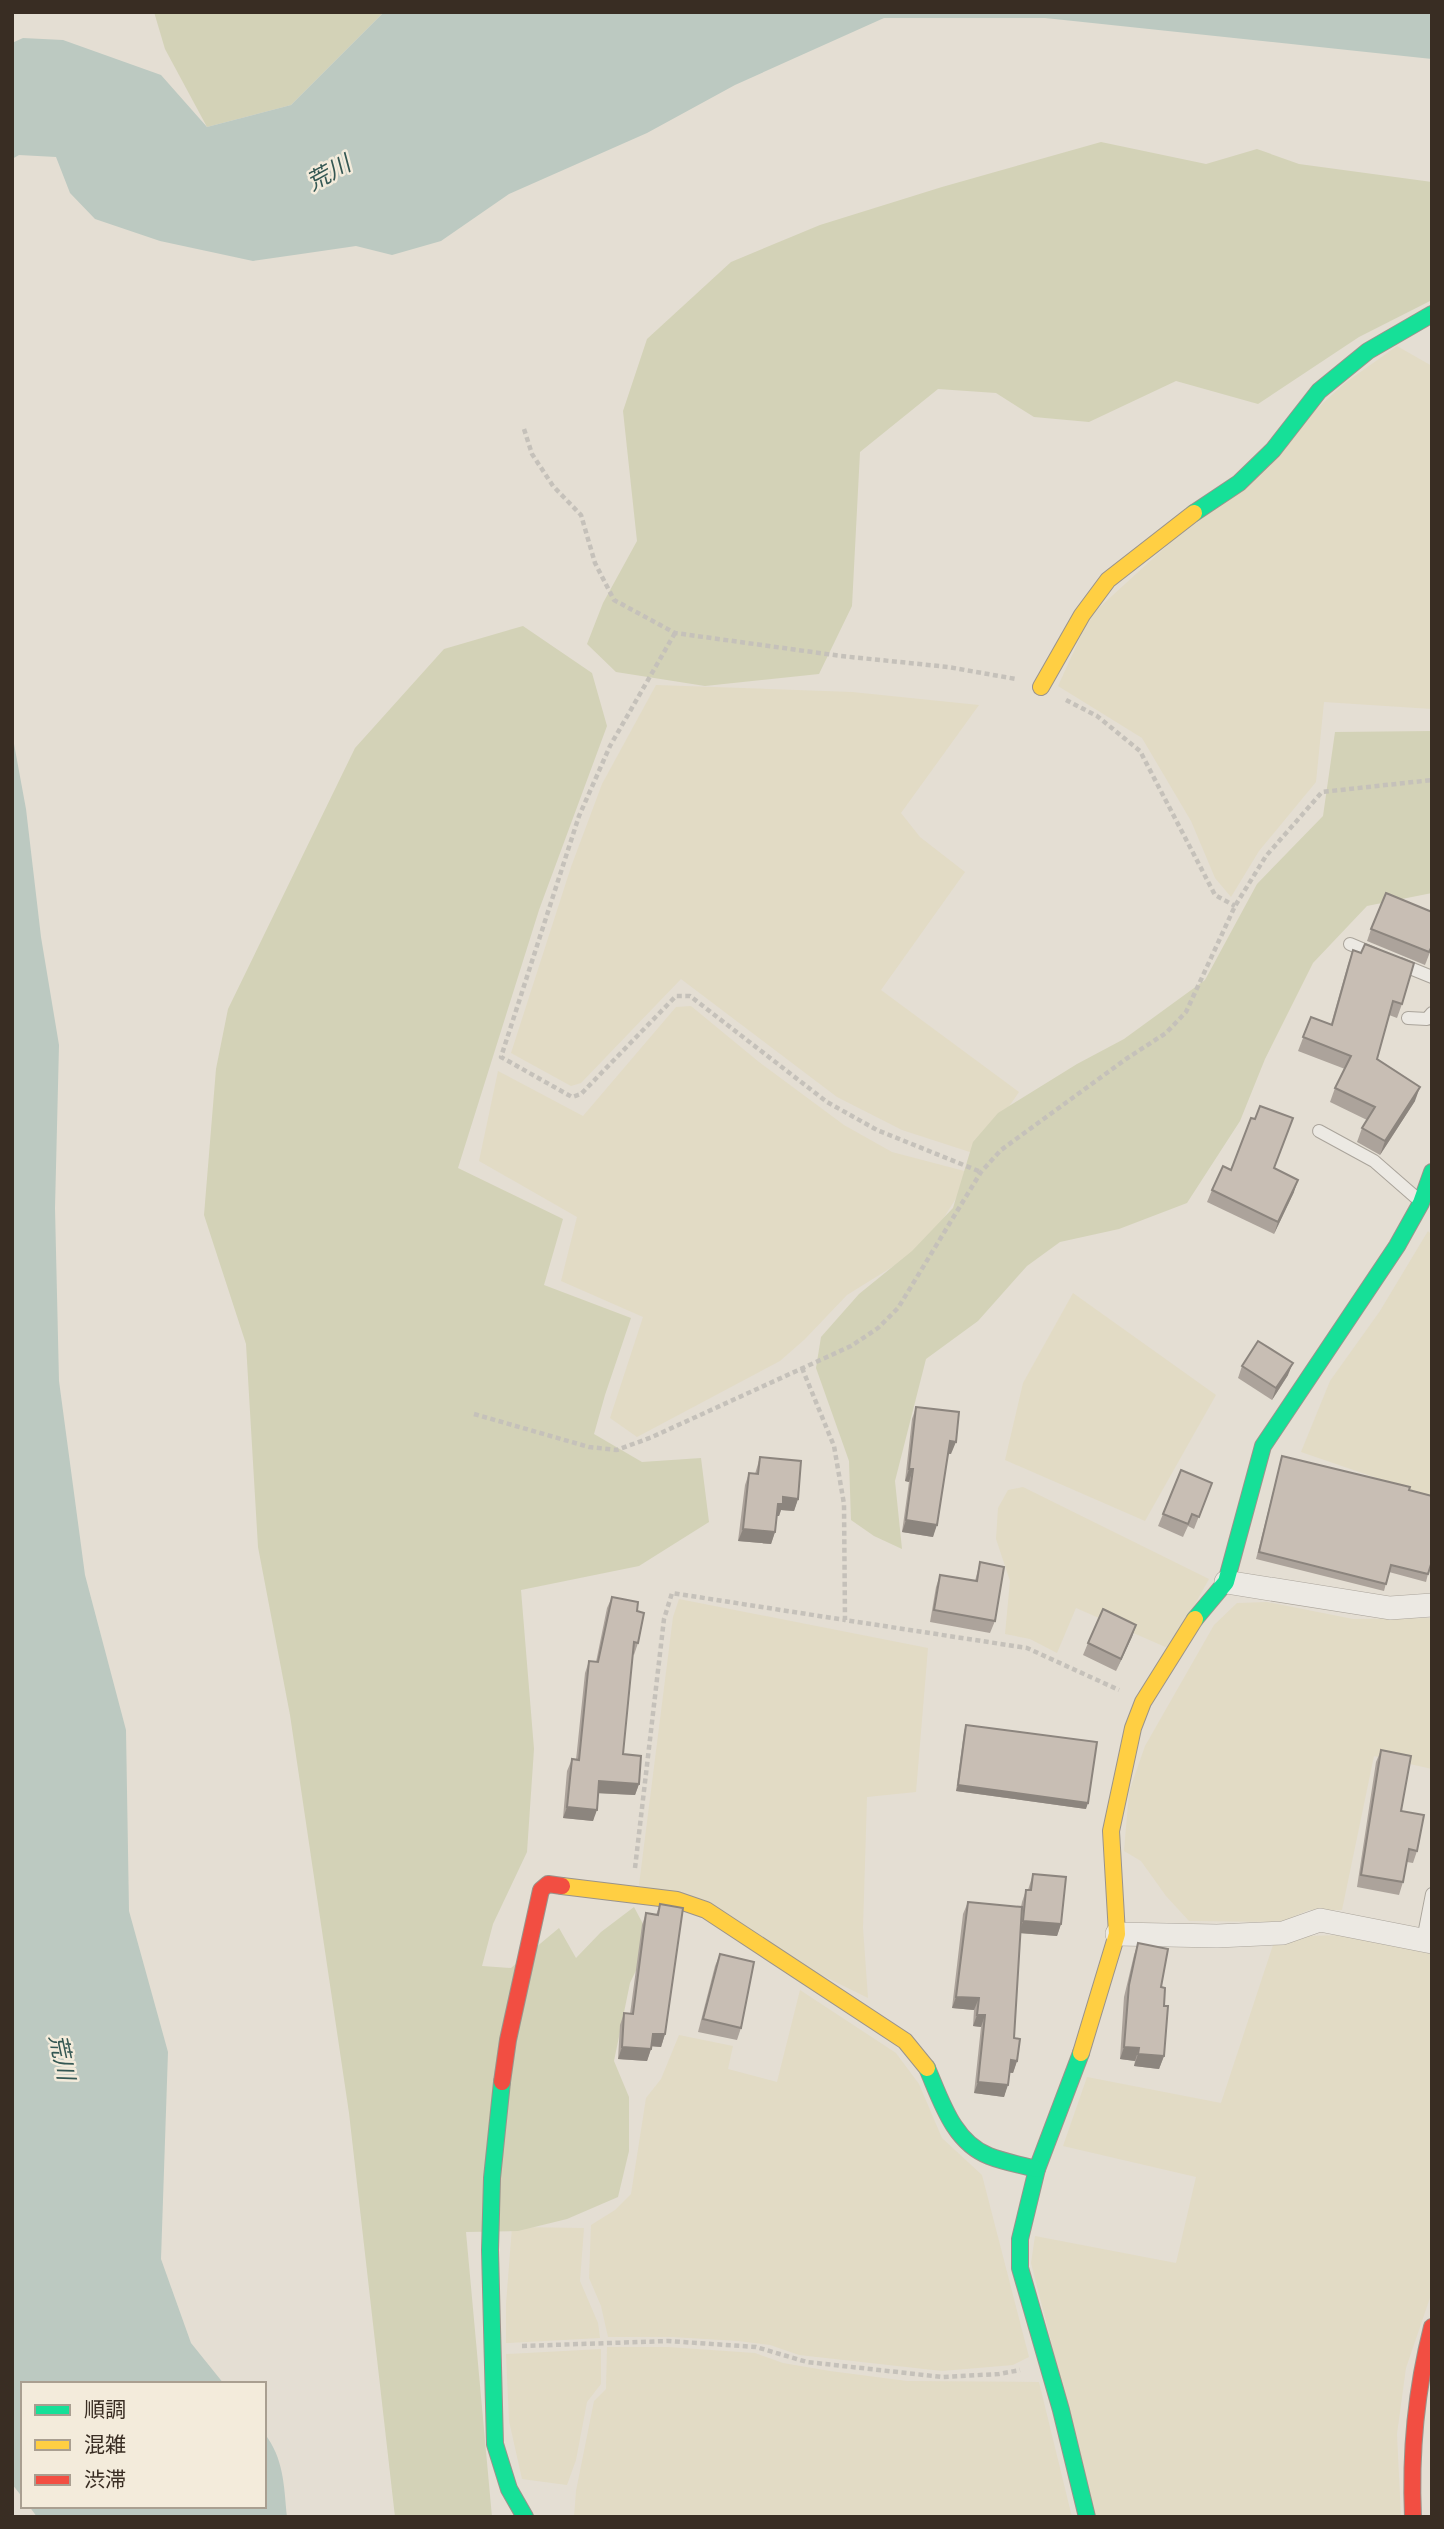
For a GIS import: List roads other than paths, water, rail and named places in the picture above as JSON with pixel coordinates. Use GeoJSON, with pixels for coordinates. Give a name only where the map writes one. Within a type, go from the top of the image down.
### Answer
{"type":"FeatureCollection","features":[{"type":"Feature","properties":{"kind":"street"},"geometry":{"type":"LineString","coordinates":[[1041,687],[1082,615],[1108,580],[1202,506],[1239,483],[1273,450],[1319,391],[1368,351],[1432,314]]}},
{"type":"Feature","properties":{"kind":"street"},"geometry":{"type":"LineString","coordinates":[[1087,2517],[1020,2268],[1020,2239],[1037,2169],[1088,2034],[1117,1934],[1111,1831],[1133,1727],[1143,1702],[1197,1616],[1226,1582],[1263,1446],[1397,1246],[1421,1203],[1432,1172]]}},
{"type":"Feature","properties":{"kind":"street"},"geometry":{"type":"LineString","coordinates":[[1226,1582],[1390,1608],[1432,1605]]}},
{"type":"Feature","properties":{"kind":"street"},"geometry":{"type":"LineString","coordinates":[[525,2517],[509,2489],[495,2444],[490,2250],[492,2178],[498,2106],[508,2040],[541,1890],[548,1884],[677,1900],[706,1910],[905,2041],[926,2065],[947,2114],[966,2143],[988,2156],[1037,2169]]}},
{"type":"Feature","properties":{"kind":"street"},"geometry":{"type":"LineString","coordinates":[[1117,1934],[1217,1936],[1283,1933],[1320,1920],[1427,1941]]}},
{"type":"Feature","properties":{"kind":"street"},"geometry":{"type":"LineString","coordinates":[[1413,2517],[1410,2476],[1415,2407],[1420,2369],[1432,2327]]}},
{"type":"Feature","properties":{"kind":"lane"},"geometry":{"type":"LineString","coordinates":[[1350,944],[1432,977]]}},
{"type":"Feature","properties":{"kind":"lane"},"geometry":{"type":"LineString","coordinates":[[1408,1018],[1427,1018],[1432,1013]]}},
{"type":"Feature","properties":{"kind":"lane"},"geometry":{"type":"LineString","coordinates":[[1319,1131],[1374,1161],[1421,1203]]}},
{"type":"Feature","properties":{"kind":"lane"},"geometry":{"type":"LineString","coordinates":[[1427,1941],[1432,1894]]}},
{"type":"Feature","properties":{"kind":"water","name":"荒川"},"geometry":{"type":"Polygon","coordinates":[[[384,12],[1432,12],[1432,59],[1045,18],[884,18],[735,85],[647,133],[509,194],[441,241],[392,255],[356,246],[253,261],[160,241],[95,219],[70,193],[56,157],[19,155],[12,159],[12,43],[23,38],[63,40],[161,75],[207,127],[291,105],[384,12]]]}},
{"type":"Feature","properties":{"kind":"water","name":"荒川"},"geometry":{"type":"Polygon","coordinates":[[[12,733],[26,809],[41,937],[59,1045],[55,1208],[59,1381],[85,1575],[126,1730],[129,1911],[168,2052],[161,2259],[191,2343],[222,2382],[21,2382],[21,2495],[12,2484],[12,733]]]}},
{"type":"Feature","properties":{"kind":"water"},"geometry":{"type":"Polygon","coordinates":[[[266,2436],[279,2462],[287,2517],[37,2517],[30,2508],[266,2508],[266,2436]]]}}]}
